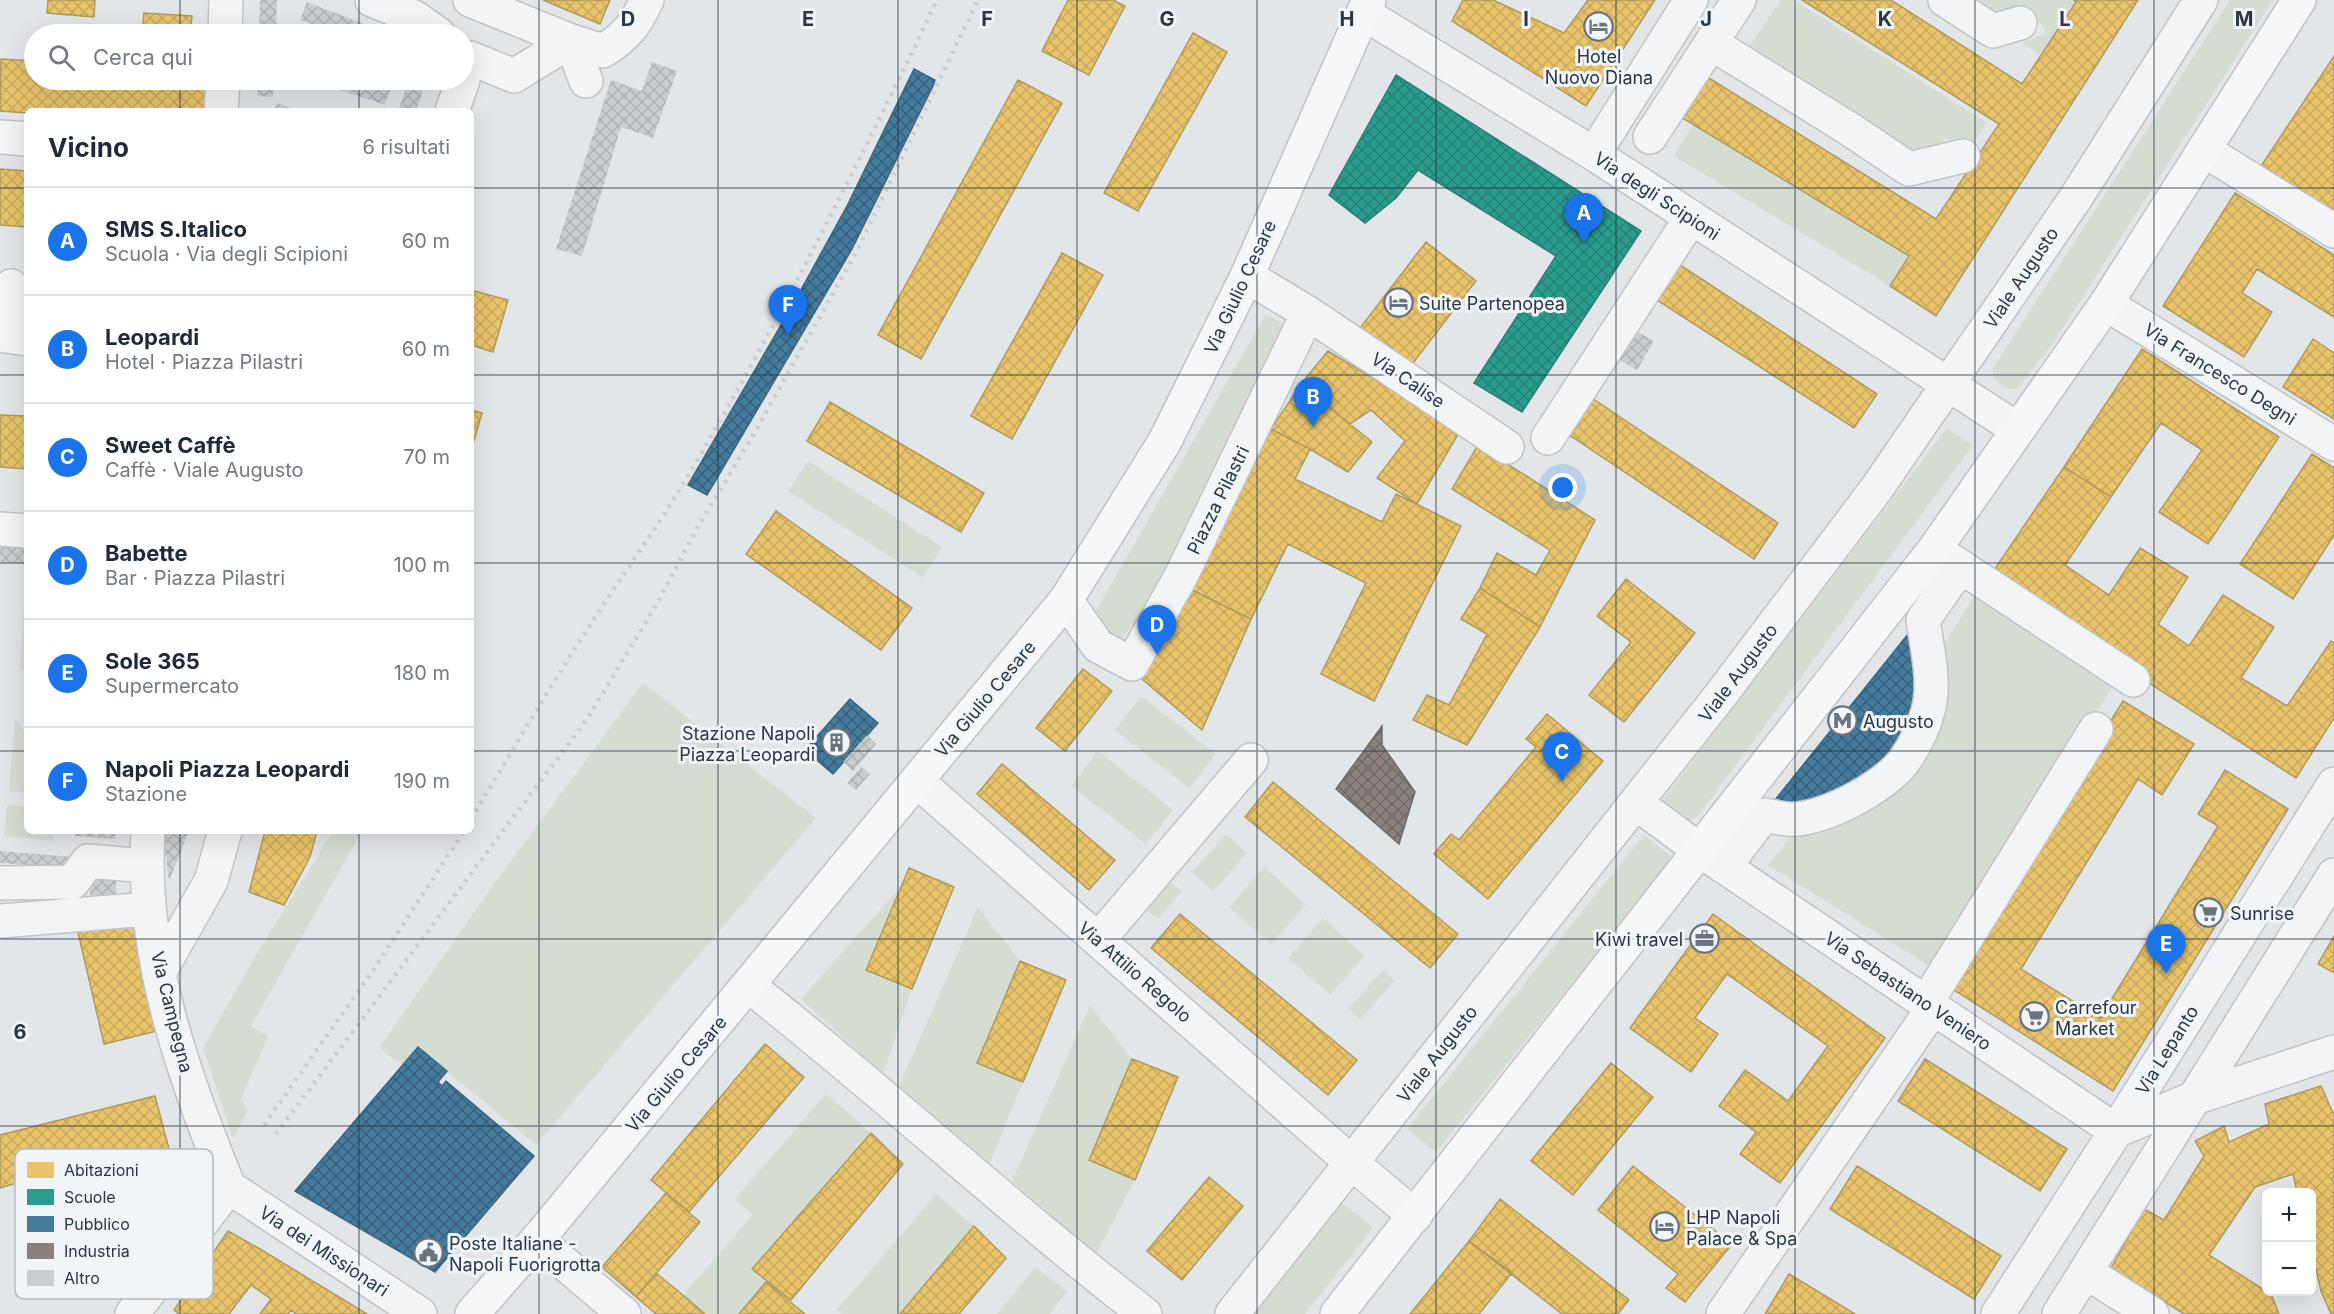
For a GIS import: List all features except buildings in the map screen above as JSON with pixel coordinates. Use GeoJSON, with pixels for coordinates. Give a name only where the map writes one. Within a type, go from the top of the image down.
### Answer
{"type":"FeatureCollection","features":[{"type":"Feature","properties":{"kind":"main road"},"geometry":{"type":"LineString","coordinates":[[1337,1314],[1415,1216],[1712,859],[1947,558],[2017,429],[2106,304],[2299,0]]}},
{"type":"Feature","properties":{"kind":"main road","name":"Via Giulio Cesare"},"geometry":{"type":"LineString","coordinates":[[472,1314],[537,1240],[749,986],[1066,600],[1165,441],[1247,276],[1366,7]]}},
{"type":"Feature","properties":{"kind":"street"},"geometry":{"type":"LineString","coordinates":[[225,24],[226,0]]}},
{"type":"Feature","properties":{"kind":"street"},"geometry":{"type":"LineString","coordinates":[[372,0],[414,17],[424,24]]}},
{"type":"Feature","properties":{"kind":"street"},"geometry":{"type":"LineString","coordinates":[[470,0],[571,41],[603,51],[618,42],[636,24],[647,0]]}},
{"type":"Feature","properties":{"kind":"street"},"geometry":{"type":"LineString","coordinates":[[1594,154],[1691,0]]}},
{"type":"Feature","properties":{"kind":"street"},"geometry":{"type":"LineString","coordinates":[[1650,137],[1739,0]]}},
{"type":"Feature","properties":{"kind":"street"},"geometry":{"type":"LineString","coordinates":[[1944,0],[1993,31],[2020,23]]}},
{"type":"Feature","properties":{"kind":"street","name":"Viale Augusto"},"geometry":{"type":"LineString","coordinates":[[1232,1314],[1723,692],[1856,516],[2075,199],[2201,0]]}},
{"type":"Feature","properties":{"kind":"street","name":"Via degli Scipioni"},"geometry":{"type":"LineString","coordinates":[[1366,7],[2017,429]]}},
{"type":"Feature","properties":{"kind":"street"},"geometry":{"type":"LineString","coordinates":[[474,69],[514,76],[571,41]]}},
{"type":"Feature","properties":{"kind":"street"},"geometry":{"type":"LineString","coordinates":[[571,41],[586,81]]}},
{"type":"Feature","properties":{"kind":"street"},"geometry":{"type":"LineString","coordinates":[[1712,43],[1909,169],[1963,156]]}},
{"type":"Feature","properties":{"kind":"street"},"geometry":{"type":"LineString","coordinates":[[221,108],[222,90]]}},
{"type":"Feature","properties":{"kind":"street"},"geometry":{"type":"LineString","coordinates":[[453,108],[458,90]]}},
{"type":"Feature","properties":{"kind":"street"},"geometry":{"type":"LineString","coordinates":[[0,137],[24,139]]}},
{"type":"Feature","properties":{"kind":"street"},"geometry":{"type":"LineString","coordinates":[[2204,150],[2334,231]]}},
{"type":"Feature","properties":{"kind":"street"},"geometry":{"type":"LineString","coordinates":[[1548,438],[1691,218]]}},
{"type":"Feature","properties":{"kind":"street"},"geometry":{"type":"LineString","coordinates":[[1247,276],[1308,313]]}},
{"type":"Feature","properties":{"kind":"street"},"geometry":{"type":"LineString","coordinates":[[13,283],[6,336],[24,339]]}},
{"type":"Feature","properties":{"kind":"street","name":"Via Francesco Degni"},"geometry":{"type":"LineString","coordinates":[[2106,304],[2334,444]]}},
{"type":"Feature","properties":{"kind":"street","name":"Via Calise"},"geometry":{"type":"LineString","coordinates":[[1308,313],[1507,447]]}},
{"type":"Feature","properties":{"kind":"street","name":"Piazza Pilastri"},"geometry":{"type":"LineString","coordinates":[[1066,600],[1098,646],[1132,664],[1181,576],[1308,313]]}},
{"type":"Feature","properties":{"kind":"street"},"geometry":{"type":"LineString","coordinates":[[0,529],[24,531]]}},
{"type":"Feature","properties":{"kind":"street"},"geometry":{"type":"LineString","coordinates":[[1712,859],[1764,815],[1788,819],[1812,816],[1839,807],[1861,796],[1903,763],[1917,738],[1928,710],[1930,681],[1923,620],[1947,558],[2133,680]]}},
{"type":"Feature","properties":{"kind":"street"},"geometry":{"type":"LineString","coordinates":[[1723,1314],[1929,1005],[2096,729]]}},
{"type":"Feature","properties":{"kind":"street"},"geometry":{"type":"LineString","coordinates":[[1098,940],[1251,760]]}},
{"type":"Feature","properties":{"kind":"street","name":"Via Attilio Regolo"},"geometry":{"type":"LineString","coordinates":[[917,781],[1352,1164],[1415,1216]]}},
{"type":"Feature","properties":{"kind":"street","name":"Via Lepanto"},"geometry":{"type":"LineString","coordinates":[[1998,1314],[2334,784]]}},
{"type":"Feature","properties":{"kind":"street","name":"Via Sebastiano Veniero"},"geometry":{"type":"LineString","coordinates":[[1636,803],[1712,859],[2116,1131]]}},
{"type":"Feature","properties":{"kind":"street","name":"Via Campegna"},"geometry":{"type":"LineString","coordinates":[[148,834],[146,866],[148,909],[177,1046],[204,1126],[230,1187]]}},
{"type":"Feature","properties":{"kind":"street"},"geometry":{"type":"LineString","coordinates":[[160,971],[211,881],[224,834]]}},
{"type":"Feature","properties":{"kind":"street"},"geometry":{"type":"LineString","coordinates":[[0,883],[73,882],[88,861],[146,866]]}},
{"type":"Feature","properties":{"kind":"street"},"geometry":{"type":"LineString","coordinates":[[2059,1314],[2334,875]]}},
{"type":"Feature","properties":{"kind":"street"},"geometry":{"type":"LineString","coordinates":[[0,921],[148,909]]}},
{"type":"Feature","properties":{"kind":"street"},"geometry":{"type":"LineString","coordinates":[[749,986],[843,1061],[1098,1278],[1145,1314]]}},
{"type":"Feature","properties":{"kind":"street"},"geometry":{"type":"LineString","coordinates":[[2116,1131],[2194,1098],[2334,1052]]}},
{"type":"Feature","properties":{"kind":"street"},"geometry":{"type":"LineString","coordinates":[[213,1209],[230,1187]]}},
{"type":"Feature","properties":{"kind":"street","name":"Via dei Missionari"},"geometry":{"type":"LineString","coordinates":[[230,1187],[420,1314]]}},
{"type":"Feature","properties":{"kind":"street"},"geometry":{"type":"LineString","coordinates":[[537,1240],[624,1314]]}},
{"type":"Feature","properties":{"kind":"street"},"geometry":{"type":"LineString","coordinates":[[2086,1272],[2152,1314]]}},
{"type":"Feature","properties":{"kind":"street"},"geometry":{"type":"LineString","coordinates":[[132,1314],[144,1299]]}},
{"type":"Feature","properties":{"kind":"shaded area"},"geometry":{"type":"Polygon","coordinates":[[[1781,0],[1794,0],[1987,123],[1969,150],[1945,138],[1933,156],[1920,159],[1743,56],[1781,0]]]}},
{"type":"Feature","properties":{"kind":"shaded area"},"geometry":{"type":"Polygon","coordinates":[[[1968,0],[2074,0],[2076,2],[2041,56],[2023,43],[2044,35],[2045,28],[2038,21],[2010,8],[1994,16],[1968,0]]]}},
{"type":"Feature","properties":{"kind":"shaded area"},"geometry":{"type":"Polygon","coordinates":[[[2230,0],[2273,0],[2052,345],[2017,389],[2008,389],[1994,379],[1993,368],[2230,0]]]}},
{"type":"Feature","properties":{"kind":"shaded area"},"geometry":{"type":"Polygon","coordinates":[[[1693,124],[1909,256],[1890,286],[1674,156],[1693,124]]]}},
{"type":"Feature","properties":{"kind":"shaded area"},"geometry":{"type":"Polygon","coordinates":[[[1266,314],[1283,324],[1167,579],[1117,646],[1093,616],[1266,314]]]}},
{"type":"Feature","properties":{"kind":"shaded area"},"geometry":{"type":"Polygon","coordinates":[[[1947,428],[1973,445],[1698,816],[1684,825],[1662,810],[1665,797],[1947,428]]]}},
{"type":"Feature","properties":{"kind":"shaded area"},"geometry":{"type":"Polygon","coordinates":[[[808,461],[942,547],[923,578],[788,491],[808,461]]]}},
{"type":"Feature","properties":{"kind":"shaded area"},"geometry":{"type":"Polygon","coordinates":[[[1977,591],[2118,678],[1934,969],[1768,865],[1937,656],[1977,591]]]}},
{"type":"Feature","properties":{"kind":"shaded area"},"geometry":{"type":"Polygon","coordinates":[[[24,602],[24,667],[20,672],[24,602]]]}},
{"type":"Feature","properties":{"kind":"shaded area"},"geometry":{"type":"Polygon","coordinates":[[[643,683],[816,818],[536,1145],[418,1047],[402,1065],[379,1048],[491,888],[643,683]]]}},
{"type":"Feature","properties":{"kind":"shaded area"},"geometry":{"type":"Polygon","coordinates":[[[1141,696],[1216,754],[1189,788],[1115,730],[1141,696]]]}},
{"type":"Feature","properties":{"kind":"shaded area"},"geometry":{"type":"Polygon","coordinates":[[[15,718],[24,732],[24,793],[9,791],[15,718]]]}},
{"type":"Feature","properties":{"kind":"shaded area"},"geometry":{"type":"Polygon","coordinates":[[[1098,751],[1173,810],[1146,844],[1071,786],[1098,751]]]}},
{"type":"Feature","properties":{"kind":"shaded area"},"geometry":{"type":"Polygon","coordinates":[[[7,805],[24,807],[24,834],[55,834],[54,841],[4,836],[7,805]]]}},
{"type":"Feature","properties":{"kind":"shaded area"},"geometry":{"type":"Polygon","coordinates":[[[331,834],[360,834],[251,1026],[268,1036],[241,1099],[248,1110],[233,1139],[203,1048],[259,950],[331,834]]]}},
{"type":"Feature","properties":{"kind":"shaded area"},"geometry":{"type":"Polygon","coordinates":[[[1226,834],[1247,853],[1213,891],[1192,872],[1226,834]]]}},
{"type":"Feature","properties":{"kind":"shaded area"},"geometry":{"type":"Polygon","coordinates":[[[1644,835],[1673,858],[1436,1152],[1407,1129],[1644,835]]]}},
{"type":"Feature","properties":{"kind":"shaded area"},"geometry":{"type":"Polygon","coordinates":[[[1264,867],[1306,905],[1271,944],[1229,907],[1264,867]]]}},
{"type":"Feature","properties":{"kind":"shaded area"},"geometry":{"type":"Polygon","coordinates":[[[1167,879],[1182,891],[1158,919],[1143,907],[1167,879]]]}},
{"type":"Feature","properties":{"kind":"shaded area"},"geometry":{"type":"Polygon","coordinates":[[[901,886],[866,970],[912,989],[883,1074],[801,999],[901,886]]]}},
{"type":"Feature","properties":{"kind":"shaded area"},"geometry":{"type":"Polygon","coordinates":[[[978,907],[1020,961],[978,1063],[1023,1082],[989,1166],[899,1086],[978,907]]]}},
{"type":"Feature","properties":{"kind":"shaded area"},"geometry":{"type":"Polygon","coordinates":[[[1323,918],[1365,956],[1330,995],[1288,958],[1323,918]]]}},
{"type":"Feature","properties":{"kind":"shaded area"},"geometry":{"type":"Polygon","coordinates":[[[1383,970],[1395,981],[1360,1020],[1348,1009],[1383,970]]]}},
{"type":"Feature","properties":{"kind":"shaded area"},"geometry":{"type":"Polygon","coordinates":[[[1090,1005],[1132,1059],[1090,1160],[1135,1180],[1096,1254],[1012,1181],[1090,1005]]]}},
{"type":"Feature","properties":{"kind":"shaded area"},"geometry":{"type":"Polygon","coordinates":[[[826,1094],[871,1133],[752,1269],[766,1282],[739,1314],[705,1314],[683,1295],[753,1215],[735,1199],[826,1094]]]}},
{"type":"Feature","properties":{"kind":"shaded area"},"geometry":{"type":"Polygon","coordinates":[[[936,1194],[974,1226],[900,1314],[842,1314],[837,1310],[936,1194]]]}},
{"type":"Feature","properties":{"kind":"shaded area"},"geometry":{"type":"Polygon","coordinates":[[[1340,1201],[1373,1228],[1305,1314],[1247,1314],[1340,1201]]]}},
{"type":"Feature","properties":{"kind":"shaded area"},"geometry":{"type":"Polygon","coordinates":[[[1036,1267],[1067,1292],[1050,1314],[997,1314],[1036,1267]]]}},
{"type":"Feature","properties":{"kind":"railway"},"geometry":{"type":"LineString","coordinates":[[474,814],[577,645],[686,479],[733,399],[824,230],[937,0]]}},
{"type":"Feature","properties":{"kind":"railway"},"geometry":{"type":"LineString","coordinates":[[276,1134],[587,719],[658,602],[697,528],[752,437],[859,247],[978,0]]}},
{"type":"Feature","properties":{"kind":"railway"},"geometry":{"type":"LineString","coordinates":[[264,1125],[376,966],[462,834]]}},
{"type":"Feature","properties":{"kind":"place","name":"Hotel Nuovo Diana"},"geometry":{"type":"Point","coordinates":[1599,27]}},
{"type":"Feature","properties":{"kind":"place","name":"SMS S.Italico"},"geometry":{"type":"Point","coordinates":[1584,243]}},
{"type":"Feature","properties":{"kind":"place","name":"Suite Partenopea"},"geometry":{"type":"Point","coordinates":[1398,303]}},
{"type":"Feature","properties":{"kind":"place","name":"Napoli Piazza Leopardi"},"geometry":{"type":"Point","coordinates":[788,335]}},
{"type":"Feature","properties":{"kind":"place","name":"Leopardi"},"geometry":{"type":"Point","coordinates":[1313,427]}},
{"type":"Feature","properties":{"kind":"place","name":"Babette"},"geometry":{"type":"Point","coordinates":[1157,655]}},
{"type":"Feature","properties":{"kind":"place","name":"Augusto"},"geometry":{"type":"Point","coordinates":[1842,721]}},
{"type":"Feature","properties":{"kind":"place","name":"Stazione Napoli Piazza Leopardi"},"geometry":{"type":"Point","coordinates":[836,743]}},
{"type":"Feature","properties":{"kind":"place","name":"Sweet Caffè"},"geometry":{"type":"Point","coordinates":[1562,782]}},
{"type":"Feature","properties":{"kind":"place","name":"Sunrise"},"geometry":{"type":"Point","coordinates":[2209,913]}},
{"type":"Feature","properties":{"kind":"place","name":"Kiwi travel"},"geometry":{"type":"Point","coordinates":[1704,939]}},
{"type":"Feature","properties":{"kind":"place","name":"Sole 365"},"geometry":{"type":"Point","coordinates":[2166,974]}},
{"type":"Feature","properties":{"kind":"place","name":"Carrefour Market"},"geometry":{"type":"Point","coordinates":[2034,1017]}},
{"type":"Feature","properties":{"kind":"place","name":"LHP Napoli Palace & Spa"},"geometry":{"type":"Point","coordinates":[1665,1227]}},
{"type":"Feature","properties":{"kind":"place","name":"Poste Italiane - Napoli Fuorigrotta"},"geometry":{"type":"Point","coordinates":[428,1253]}}]}
